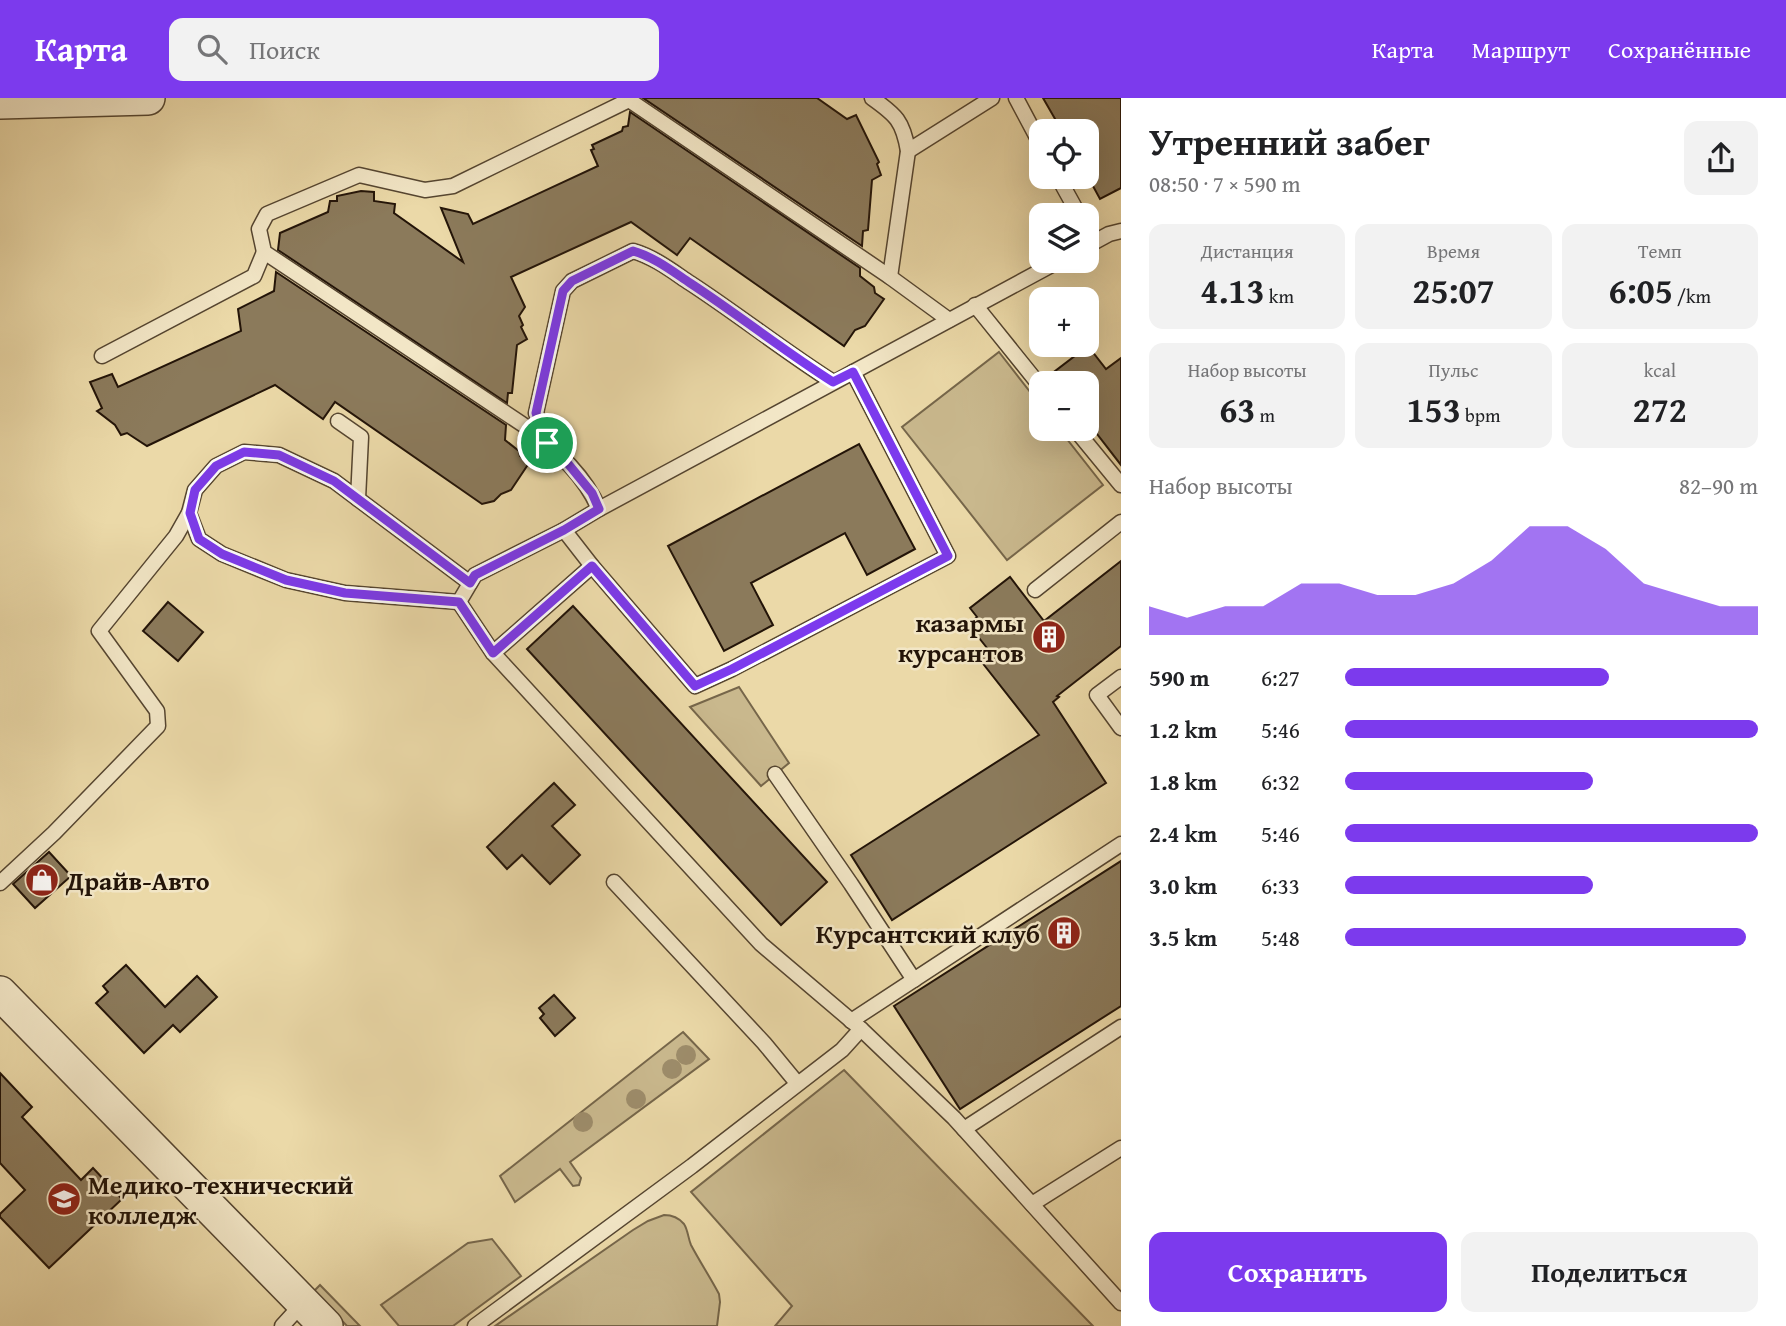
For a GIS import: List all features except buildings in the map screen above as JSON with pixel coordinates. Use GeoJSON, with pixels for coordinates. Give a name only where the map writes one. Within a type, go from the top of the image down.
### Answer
{"type":"FeatureCollection","features":[{"type":"Feature","properties":{"kind":"street"},"geometry":{"type":"LineString","coordinates":[[0,102],[148,98]]}},
{"type":"Feature","properties":{"kind":"street"},"geometry":{"type":"LineString","coordinates":[[0,993],[292,1314],[326,1326]]}},
{"type":"Feature","properties":{"kind":"lane"},"geometry":{"type":"LineString","coordinates":[[872,98],[897,119],[904,130],[908,150],[890,278]]}},
{"type":"Feature","properties":{"kind":"lane"},"geometry":{"type":"LineString","coordinates":[[908,150],[992,98]]}},
{"type":"Feature","properties":{"kind":"lane"},"geometry":{"type":"LineString","coordinates":[[1016,98],[1029,122]]}},
{"type":"Feature","properties":{"kind":"lane"},"geometry":{"type":"LineString","coordinates":[[102,356],[254,276],[264,252],[259,229],[267,214],[359,176],[425,190],[453,186],[628,99],[949,320]]}},
{"type":"Feature","properties":{"kind":"lane"},"geometry":{"type":"LineString","coordinates":[[1099,236],[1121,231]]}},
{"type":"Feature","properties":{"kind":"lane"},"geometry":{"type":"LineString","coordinates":[[547,443],[536,413],[563,291],[572,281],[633,251],[647,255],[701,290],[833,382]]}},
{"type":"Feature","properties":{"kind":"lane"},"geometry":{"type":"LineString","coordinates":[[264,252],[556,449],[592,493],[599,509]]}},
{"type":"Feature","properties":{"kind":"lane"},"geometry":{"type":"LineString","coordinates":[[459,602],[475,575],[564,530],[1037,273]]}},
{"type":"Feature","properties":{"kind":"lane"},"geometry":{"type":"LineString","coordinates":[[975,306],[1029,372]]}},
{"type":"Feature","properties":{"kind":"lane"},"geometry":{"type":"LineString","coordinates":[[564,530],[695,686],[948,556],[853,372]]}},
{"type":"Feature","properties":{"kind":"lane"},"geometry":{"type":"LineString","coordinates":[[338,421],[361,437],[358,499]]}},
{"type":"Feature","properties":{"kind":"lane"},"geometry":{"type":"LineString","coordinates":[[1085,441],[1121,485]]}},
{"type":"Feature","properties":{"kind":"lane"},"geometry":{"type":"LineString","coordinates":[[0,883],[54,833],[158,726],[157,711],[99,631],[176,536],[190,513],[195,490],[216,466],[244,452],[279,455],[334,481],[470,583]]}},
{"type":"Feature","properties":{"kind":"lane"},"geometry":{"type":"LineString","coordinates":[[190,513],[199,539],[222,554],[286,580],[345,593],[459,602]]}},
{"type":"Feature","properties":{"kind":"lane"},"geometry":{"type":"LineString","coordinates":[[1035,590],[1121,522]]}},
{"type":"Feature","properties":{"kind":"lane"},"geometry":{"type":"LineString","coordinates":[[493,653],[592,566]]}},
{"type":"Feature","properties":{"kind":"lane"},"geometry":{"type":"LineString","coordinates":[[459,602],[493,653],[761,944],[856,1025],[964,1129],[1121,1303]]}},
{"type":"Feature","properties":{"kind":"lane"},"geometry":{"type":"LineString","coordinates":[[1121,677],[1097,695],[1121,728]]}},
{"type":"Feature","properties":{"kind":"lane"},"geometry":{"type":"LineString","coordinates":[[775,774],[915,980]]}},
{"type":"Feature","properties":{"kind":"lane"},"geometry":{"type":"LineString","coordinates":[[475,1326],[692,1166],[842,1050],[856,1025],[915,980],[1121,844]]}},
{"type":"Feature","properties":{"kind":"lane"},"geometry":{"type":"LineString","coordinates":[[614,882],[764,1043],[797,1083]]}},
{"type":"Feature","properties":{"kind":"lane"},"geometry":{"type":"LineString","coordinates":[[964,1129],[1121,1027]]}},
{"type":"Feature","properties":{"kind":"lane"},"geometry":{"type":"LineString","coordinates":[[1032,1204],[1121,1148]]}},
{"type":"Feature","properties":{"kind":"shaded area"},"geometry":{"type":"Polygon","coordinates":[[[999,352],[1029,391],[1029,441],[1068,441],[1103,485],[1007,560],[902,427],[999,352]]]}},
{"type":"Feature","properties":{"kind":"shaded area"},"geometry":{"type":"Polygon","coordinates":[[[739,687],[789,763],[761,786],[690,707],[739,687]]]}},
{"type":"Feature","properties":{"kind":"shaded area"},"geometry":{"type":"Polygon","coordinates":[[[683,1032],[709,1059],[570,1162],[581,1178],[579,1185],[573,1186],[560,1169],[515,1202],[500,1176],[683,1032]]]}},
{"type":"Feature","properties":{"kind":"shaded area"},"geometry":{"type":"Polygon","coordinates":[[[844,1070],[1093,1326],[775,1326],[792,1306],[691,1192],[844,1070]]]}},
{"type":"Feature","properties":{"kind":"shaded area"},"geometry":{"type":"Polygon","coordinates":[[[664,1215],[675,1217],[684,1224],[691,1245],[719,1294],[717,1326],[495,1326],[633,1230],[664,1215]]]}},
{"type":"Feature","properties":{"kind":"shaded area"},"geometry":{"type":"Polygon","coordinates":[[[492,1239],[521,1276],[453,1326],[399,1326],[381,1305],[468,1243],[492,1239]]]}},
{"type":"Feature","properties":{"kind":"shaded area"},"geometry":{"type":"Polygon","coordinates":[[[320,1285],[360,1326],[347,1326],[314,1291],[320,1285]]]}},
{"type":"Feature","properties":{"kind":"place","name":"казармы курсантов"},"geometry":{"type":"Point","coordinates":[1049,637]}},
{"type":"Feature","properties":{"kind":"place","name":"Драйв-Авто"},"geometry":{"type":"Point","coordinates":[42,880]}},
{"type":"Feature","properties":{"kind":"place","name":"Курсантский клуб"},"geometry":{"type":"Point","coordinates":[1064,933]}},
{"type":"Feature","properties":{"kind":"place","name":"Медико-технический колледж"},"geometry":{"type":"Point","coordinates":[64,1199]}},
{"type":"Feature","properties":{"kind":"route"},"geometry":{"type":"LineString","coordinates":[[633,251],[647,255],[701,290],[833,382],[853,372],[948,556],[695,686],[592,566],[493,653],[459,602],[345,593],[286,580],[222,554],[199,539],[190,513],[195,490],[216,466],[244,452],[279,455],[334,481],[470,583],[475,575],[599,509],[592,493],[556,449],[547,443],[536,413],[563,291],[572,281],[633,251]]}}]}
